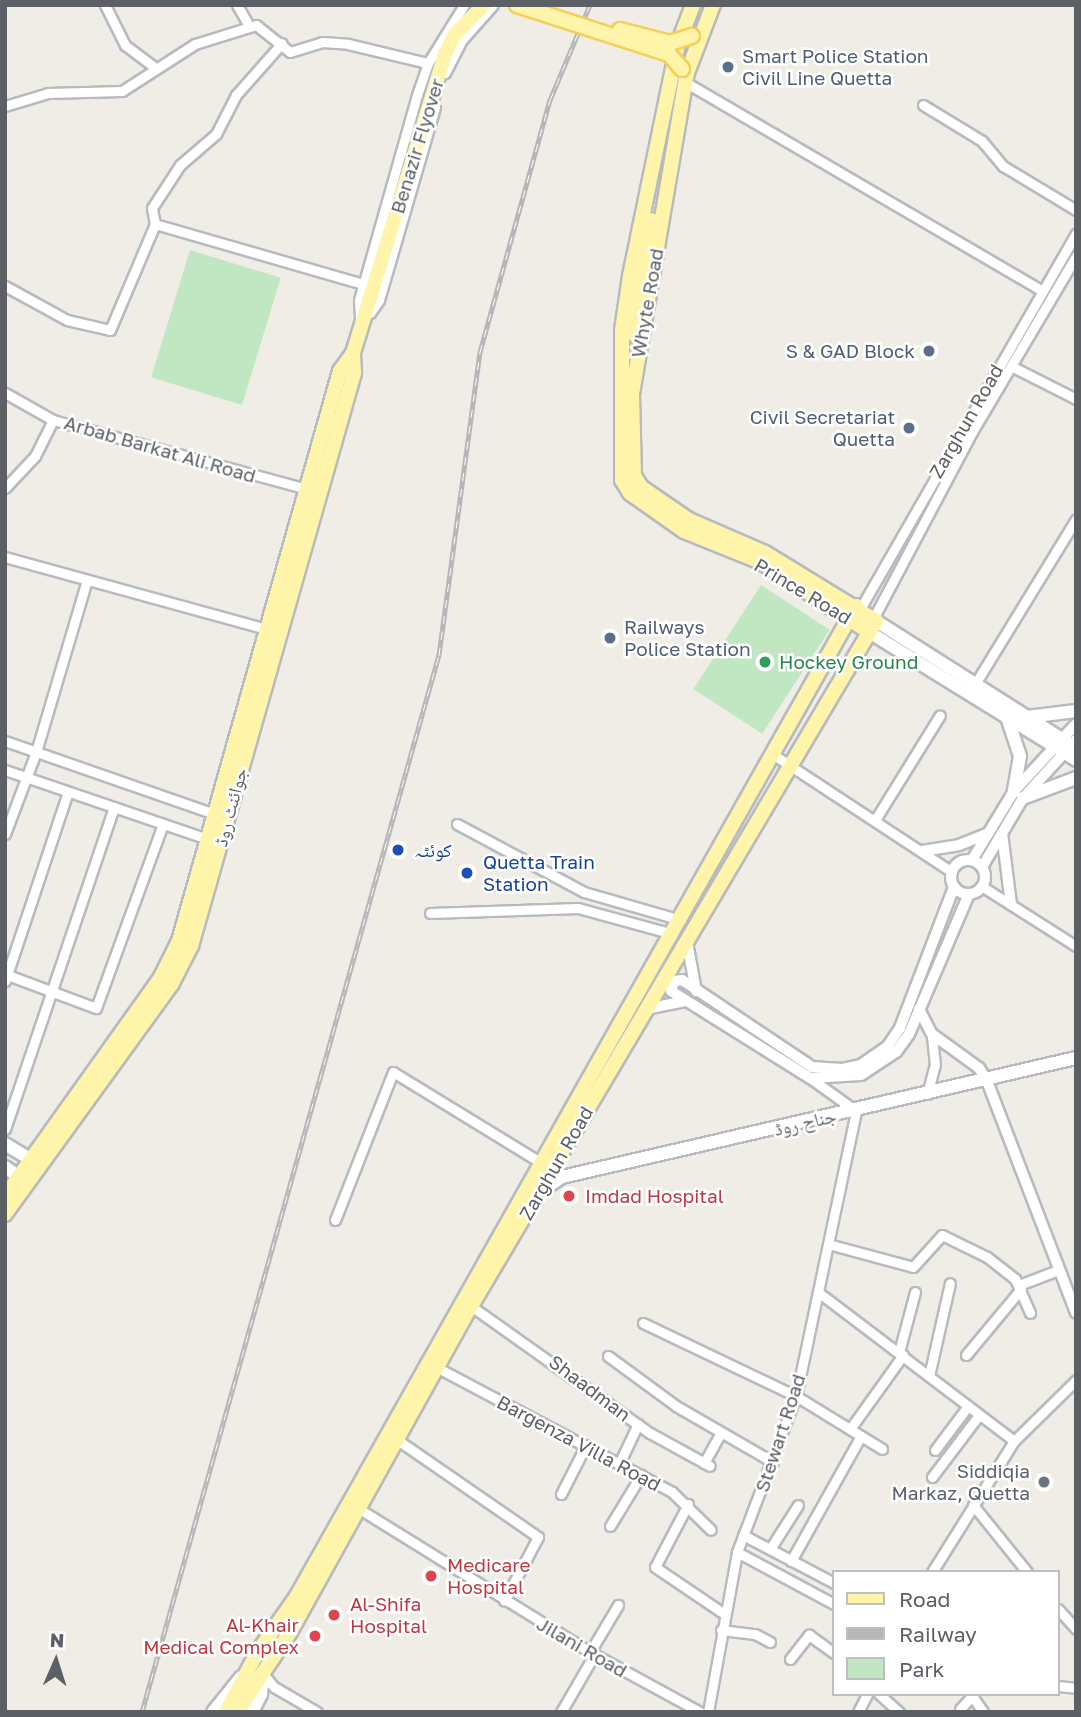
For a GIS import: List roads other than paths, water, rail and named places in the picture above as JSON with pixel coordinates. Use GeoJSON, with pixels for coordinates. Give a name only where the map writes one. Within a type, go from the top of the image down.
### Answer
{"type":"FeatureCollection","features":[{"type":"Feature","properties":{"kind":"main road"},"geometry":{"type":"LineString","coordinates":[[517,5],[669,54],[684,75]]}},
{"type":"Feature","properties":{"kind":"main road"},"geometry":{"type":"LineString","coordinates":[[534,5],[670,43],[692,36]]}},
{"type":"Feature","properties":{"kind":"main road","name":"Whyte Road"},"geometry":{"type":"LineString","coordinates":[[629,375],[622,330],[630,276],[678,44],[693,5]]}},
{"type":"Feature","properties":{"kind":"main road"},"geometry":{"type":"LineString","coordinates":[[684,75],[692,36],[705,5]]}},
{"type":"Feature","properties":{"kind":"main road","name":"Whyte Road"},"geometry":{"type":"LineString","coordinates":[[629,375],[639,287],[684,75],[713,5]]}},
{"type":"Feature","properties":{"kind":"main road","name":"Benazir Flyover"},"geometry":{"type":"LineString","coordinates":[[370,298],[445,54],[456,34],[489,6]]}},
{"type":"Feature","properties":{"kind":"main road","name":"Whyte Road"},"geometry":{"type":"LineString","coordinates":[[629,375],[684,75]]}},
{"type":"Feature","properties":{"kind":"main road","name":"جوائنٹ روڈ"},"geometry":{"type":"LineString","coordinates":[[5,1214],[23,1180],[172,984],[188,955],[312,491],[340,371],[353,353],[370,298]]}},
{"type":"Feature","properties":{"kind":"main road","name":"Prince Road"},"geometry":{"type":"LineString","coordinates":[[629,375],[619,462],[630,494],[684,531],[761,562],[855,611],[1007,717],[1067,745]]}},
{"type":"Feature","properties":{"kind":"main road","name":"جوائنٹ روڈ"},"geometry":{"type":"LineString","coordinates":[[36,1162],[167,968],[179,942],[266,629],[312,491]]}},
{"type":"Feature","properties":{"kind":"main road","name":"Zarghun Road"},"geometry":{"type":"LineString","coordinates":[[226,1712],[256,1672],[361,1510],[471,1306],[646,1009],[680,937],[681,920],[855,611]]}},
{"type":"Feature","properties":{"kind":"main road","name":"Prince Road"},"geometry":{"type":"LineString","coordinates":[[872,624],[1027,717],[1067,745],[1076,760]]}},
{"type":"Feature","properties":{"kind":"main road","name":"Zarghun Road"},"geometry":{"type":"LineString","coordinates":[[213,1712],[256,1672],[540,1162],[789,763],[872,624]]}},
{"type":"Feature","properties":{"kind":"main road"},"geometry":{"type":"LineString","coordinates":[[1027,717],[1076,711]]}},
{"type":"Feature","properties":{"kind":"main road"},"geometry":{"type":"LineString","coordinates":[[1007,717],[1020,756],[1019,794],[1060,780],[1076,778]]}},
{"type":"Feature","properties":{"kind":"main road","name":"جناح روڈ"},"geometry":{"type":"LineString","coordinates":[[537,1194],[562,1177],[987,1081],[1076,1058]]}},
{"type":"Feature","properties":{"kind":"main road"},"geometry":{"type":"LineString","coordinates":[[5,1144],[36,1162]]}},
{"type":"Feature","properties":{"kind":"main road"},"geometry":{"type":"LineString","coordinates":[[5,1167],[23,1180]]}},
{"type":"Feature","properties":{"kind":"main road","name":"جوائنٹ روڈ"},"geometry":{"type":"LineString","coordinates":[[5,1196],[23,1180]]}},
{"type":"Feature","properties":{"kind":"main road"},"geometry":{"type":"LineString","coordinates":[[237,1712],[256,1672]]}},
{"type":"Feature","properties":{"kind":"main road","name":"Zarghun Road"},"geometry":{"type":"LineString","coordinates":[[252,1712],[261,1694],[256,1672]]}},
{"type":"Feature","properties":{"kind":"street"},"geometry":{"type":"LineString","coordinates":[[106,5],[125,45],[155,68]]}},
{"type":"Feature","properties":{"kind":"street"},"geometry":{"type":"LineString","coordinates":[[237,5],[249,26]]}},
{"type":"Feature","properties":{"kind":"street"},"geometry":{"type":"LineString","coordinates":[[361,326],[359,300],[363,284],[428,63],[464,5]]}},
{"type":"Feature","properties":{"kind":"street"},"geometry":{"type":"LineString","coordinates":[[361,326],[379,300],[443,76],[461,41],[489,6]]}},
{"type":"Feature","properties":{"kind":"street"},"geometry":{"type":"LineString","coordinates":[[5,106],[48,93],[122,90],[195,44],[256,25],[290,52],[322,42],[348,44],[428,63]]}},
{"type":"Feature","properties":{"kind":"street"},"geometry":{"type":"LineString","coordinates":[[5,286],[67,320],[110,330],[155,224],[152,208],[180,165],[216,134],[236,95],[282,43]]}},
{"type":"Feature","properties":{"kind":"street"},"geometry":{"type":"LineString","coordinates":[[684,75],[1042,290]]}},
{"type":"Feature","properties":{"kind":"street"},"geometry":{"type":"LineString","coordinates":[[923,105],[982,141],[1003,166],[1076,210]]}},
{"type":"Feature","properties":{"kind":"street"},"geometry":{"type":"LineString","coordinates":[[155,224],[363,284]]}},
{"type":"Feature","properties":{"kind":"street","name":"Zarghun Road"},"geometry":{"type":"LineString","coordinates":[[855,611],[1076,234]]}},
{"type":"Feature","properties":{"kind":"street","name":"Zarghun Road"},"geometry":{"type":"LineString","coordinates":[[872,624],[893,574],[1076,256]]}},
{"type":"Feature","properties":{"kind":"street"},"geometry":{"type":"LineString","coordinates":[[1011,366],[1076,399]]}},
{"type":"Feature","properties":{"kind":"street","name":"Arbab Barkat Ali Road"},"geometry":{"type":"LineString","coordinates":[[5,393],[53,420],[312,491]]}},
{"type":"Feature","properties":{"kind":"street"},"geometry":{"type":"LineString","coordinates":[[5,488],[35,456],[53,420]]}},
{"type":"Feature","properties":{"kind":"street"},"geometry":{"type":"LineString","coordinates":[[975,684],[1076,519]]}},
{"type":"Feature","properties":{"kind":"street"},"geometry":{"type":"LineString","coordinates":[[5,557],[266,629]]}},
{"type":"Feature","properties":{"kind":"street"},"geometry":{"type":"LineString","coordinates":[[5,834],[24,776],[36,752],[87,580]]}},
{"type":"Feature","properties":{"kind":"street"},"geometry":{"type":"LineString","coordinates":[[875,820],[940,715]]}},
{"type":"Feature","properties":{"kind":"street"},"geometry":{"type":"LineString","coordinates":[[972,860],[1019,794],[1067,745],[1076,724]]}},
{"type":"Feature","properties":{"kind":"street"},"geometry":{"type":"LineString","coordinates":[[5,741],[215,814]]}},
{"type":"Feature","properties":{"kind":"street"},"geometry":{"type":"LineString","coordinates":[[774,755],[952,872]]}},
{"type":"Feature","properties":{"kind":"street"},"geometry":{"type":"LineString","coordinates":[[5,770],[208,839]]}},
{"type":"Feature","properties":{"kind":"street"},"geometry":{"type":"LineString","coordinates":[[68,792],[6,977],[96,1008],[163,824]]}},
{"type":"Feature","properties":{"kind":"street"},"geometry":{"type":"LineString","coordinates":[[983,887],[982,867],[1002,833],[1019,794]]}},
{"type":"Feature","properties":{"kind":"street"},"geometry":{"type":"LineString","coordinates":[[5,1129],[114,807]]}},
{"type":"Feature","properties":{"kind":"street"},"geometry":{"type":"LineString","coordinates":[[457,824],[584,892],[681,920]]}},
{"type":"Feature","properties":{"kind":"street"},"geometry":{"type":"LineString","coordinates":[[922,851],[958,845],[989,833]]}},
{"type":"Feature","properties":{"kind":"street"},"geometry":{"type":"LineString","coordinates":[[1002,833],[1011,904]]}},
{"type":"Feature","properties":{"kind":"street"},"geometry":{"type":"LineString","coordinates":[[856,1111],[810,1078],[671,991],[674,981],[682,979],[696,993],[812,1067],[842,1069],[862,1065],[888,1046],[900,1028],[954,887],[952,872],[960,862],[972,860],[982,867]]}},
{"type":"Feature","properties":{"kind":"street"},"geometry":{"type":"LineString","coordinates":[[954,887],[969,894]]}},
{"type":"Feature","properties":{"kind":"street"},"geometry":{"type":"LineString","coordinates":[[983,887],[1076,946]]}},
{"type":"Feature","properties":{"kind":"street"},"geometry":{"type":"LineString","coordinates":[[810,1078],[841,1079],[878,1066],[909,1034],[969,894],[983,887]]}},
{"type":"Feature","properties":{"kind":"street"},"geometry":{"type":"LineString","coordinates":[[430,913],[578,908],[680,937],[696,993]]}},
{"type":"Feature","properties":{"kind":"street"},"geometry":{"type":"LineString","coordinates":[[646,1009],[686,1001]]}},
{"type":"Feature","properties":{"kind":"street"},"geometry":{"type":"LineString","coordinates":[[919,1009],[932,1034],[935,1065],[927,1094]]}},
{"type":"Feature","properties":{"kind":"street"},"geometry":{"type":"LineString","coordinates":[[932,1034],[979,1068],[987,1081],[1076,1313]]}},
{"type":"Feature","properties":{"kind":"street"},"geometry":{"type":"LineString","coordinates":[[335,1220],[393,1072],[540,1162]]}},
{"type":"Feature","properties":{"kind":"street","name":"Stewart Road"},"geometry":{"type":"LineString","coordinates":[[708,1712],[723,1613],[737,1552],[796,1396],[856,1111]]}},
{"type":"Feature","properties":{"kind":"street"},"geometry":{"type":"LineString","coordinates":[[828,1244],[913,1267],[942,1235],[987,1257],[1020,1287],[1030,1313]]}},
{"type":"Feature","properties":{"kind":"street"},"geometry":{"type":"LineString","coordinates":[[966,1355],[1020,1287],[1058,1270]]}},
{"type":"Feature","properties":{"kind":"street"},"geometry":{"type":"LineString","coordinates":[[929,1376],[950,1283]]}},
{"type":"Feature","properties":{"kind":"street"},"geometry":{"type":"LineString","coordinates":[[818,1292],[1014,1441]]}},
{"type":"Feature","properties":{"kind":"street"},"geometry":{"type":"LineString","coordinates":[[850,1429],[901,1354],[915,1292]]}},
{"type":"Feature","properties":{"kind":"street","name":"Shaadman"},"geometry":{"type":"LineString","coordinates":[[471,1306],[638,1424],[707,1464],[721,1432]]}},
{"type":"Feature","properties":{"kind":"street"},"geometry":{"type":"LineString","coordinates":[[643,1323],[796,1396],[882,1449]]}},
{"type":"Feature","properties":{"kind":"street"},"geometry":{"type":"LineString","coordinates":[[608,1356],[721,1432],[773,1462]]}},
{"type":"Feature","properties":{"kind":"street","name":"Bargenza Villa Road"},"geometry":{"type":"LineString","coordinates":[[438,1368],[620,1462],[688,1504],[711,1530]]}},
{"type":"Feature","properties":{"kind":"street"},"geometry":{"type":"LineString","coordinates":[[933,1570],[1014,1441],[1076,1380]]}},
{"type":"Feature","properties":{"kind":"street"},"geometry":{"type":"LineString","coordinates":[[935,1450],[968,1406]]}},
{"type":"Feature","properties":{"kind":"street"},"geometry":{"type":"LineString","coordinates":[[932,1477],[979,1415]]}},
{"type":"Feature","properties":{"kind":"street"},"geometry":{"type":"LineString","coordinates":[[620,1462],[638,1424]]}},
{"type":"Feature","properties":{"kind":"street"},"geometry":{"type":"LineString","coordinates":[[791,1561],[861,1436]]}},
{"type":"Feature","properties":{"kind":"street"},"geometry":{"type":"LineString","coordinates":[[399,1441],[538,1537],[504,1601]]}},
{"type":"Feature","properties":{"kind":"street"},"geometry":{"type":"LineString","coordinates":[[561,1494],[586,1445]]}},
{"type":"Feature","properties":{"kind":"street"},"geometry":{"type":"LineString","coordinates":[[610,1526],[641,1475]]}},
{"type":"Feature","properties":{"kind":"street"},"geometry":{"type":"LineString","coordinates":[[688,1504],[655,1567],[723,1613]]}},
{"type":"Feature","properties":{"kind":"street"},"geometry":{"type":"LineString","coordinates":[[769,1549],[797,1504]]}},
{"type":"Feature","properties":{"kind":"street"},"geometry":{"type":"LineString","coordinates":[[972,1505],[1025,1570]]}},
{"type":"Feature","properties":{"kind":"street","name":"Jilani Road"},"geometry":{"type":"LineString","coordinates":[[361,1510],[504,1601],[700,1712]]}},
{"type":"Feature","properties":{"kind":"street"},"geometry":{"type":"LineString","coordinates":[[743,1535],[832,1582]]}},
{"type":"Feature","properties":{"kind":"street"},"geometry":{"type":"LineString","coordinates":[[737,1552],[832,1603]]}},
{"type":"Feature","properties":{"kind":"street"},"geometry":{"type":"LineString","coordinates":[[561,1712],[618,1605]]}},
{"type":"Feature","properties":{"kind":"street"},"geometry":{"type":"LineString","coordinates":[[1060,1611],[1076,1629]]}},
{"type":"Feature","properties":{"kind":"street"},"geometry":{"type":"LineString","coordinates":[[721,1630],[755,1634],[770,1642]]}},
{"type":"Feature","properties":{"kind":"street"},"geometry":{"type":"LineString","coordinates":[[790,1659],[809,1635],[832,1652]]}},
{"type":"Feature","properties":{"kind":"street"},"geometry":{"type":"LineString","coordinates":[[256,1672],[274,1687],[317,1712]]}},
{"type":"Feature","properties":{"kind":"street"},"geometry":{"type":"LineString","coordinates":[[858,1712],[866,1696]]}},
{"type":"Feature","properties":{"kind":"street"},"geometry":{"type":"LineString","coordinates":[[881,1696],[899,1712]]}},
{"type":"Feature","properties":{"kind":"street"},"geometry":{"type":"LineString","coordinates":[[960,1709],[972,1696]]}},
{"type":"Feature","properties":{"kind":"street"},"geometry":{"type":"LineString","coordinates":[[974,1696],[983,1712]]}},
{"type":"Feature","properties":{"kind":"railway"},"geometry":{"type":"LineString","coordinates":[[142,1712],[439,655],[480,352],[550,100],[590,5]]}},
{"type":"Feature","properties":{"kind":"place","name":"Smart Police Station Civil Line Quetta"},"geometry":{"type":"Point","coordinates":[728,67]}},
{"type":"Feature","properties":{"kind":"place","name":"S & GAD Block"},"geometry":{"type":"Point","coordinates":[929,351]}},
{"type":"Feature","properties":{"kind":"place","name":"Civil Secretariat Quetta"},"geometry":{"type":"Point","coordinates":[909,428]}},
{"type":"Feature","properties":{"kind":"place","name":"Railways Police Station"},"geometry":{"type":"Point","coordinates":[610,638]}},
{"type":"Feature","properties":{"kind":"place","name":"Hockey Ground"},"geometry":{"type":"Point","coordinates":[765,662]}},
{"type":"Feature","properties":{"kind":"place","name":"کوئٹہ"},"geometry":{"type":"Point","coordinates":[398,850]}},
{"type":"Feature","properties":{"kind":"place","name":"Quetta Train Station"},"geometry":{"type":"Point","coordinates":[467,873]}},
{"type":"Feature","properties":{"kind":"place","name":"Imdad Hospital"},"geometry":{"type":"Point","coordinates":[569,1196]}},
{"type":"Feature","properties":{"kind":"place","name":"Siddiqia Markaz, Quetta"},"geometry":{"type":"Point","coordinates":[1044,1482]}},
{"type":"Feature","properties":{"kind":"place","name":"Medicare Hospital"},"geometry":{"type":"Point","coordinates":[431,1576]}},
{"type":"Feature","properties":{"kind":"place","name":"Al-Shifa Hospital"},"geometry":{"type":"Point","coordinates":[334,1615]}},
{"type":"Feature","properties":{"kind":"place","name":"Al-Khair Medical Complex"},"geometry":{"type":"Point","coordinates":[315,1636]}}]}
